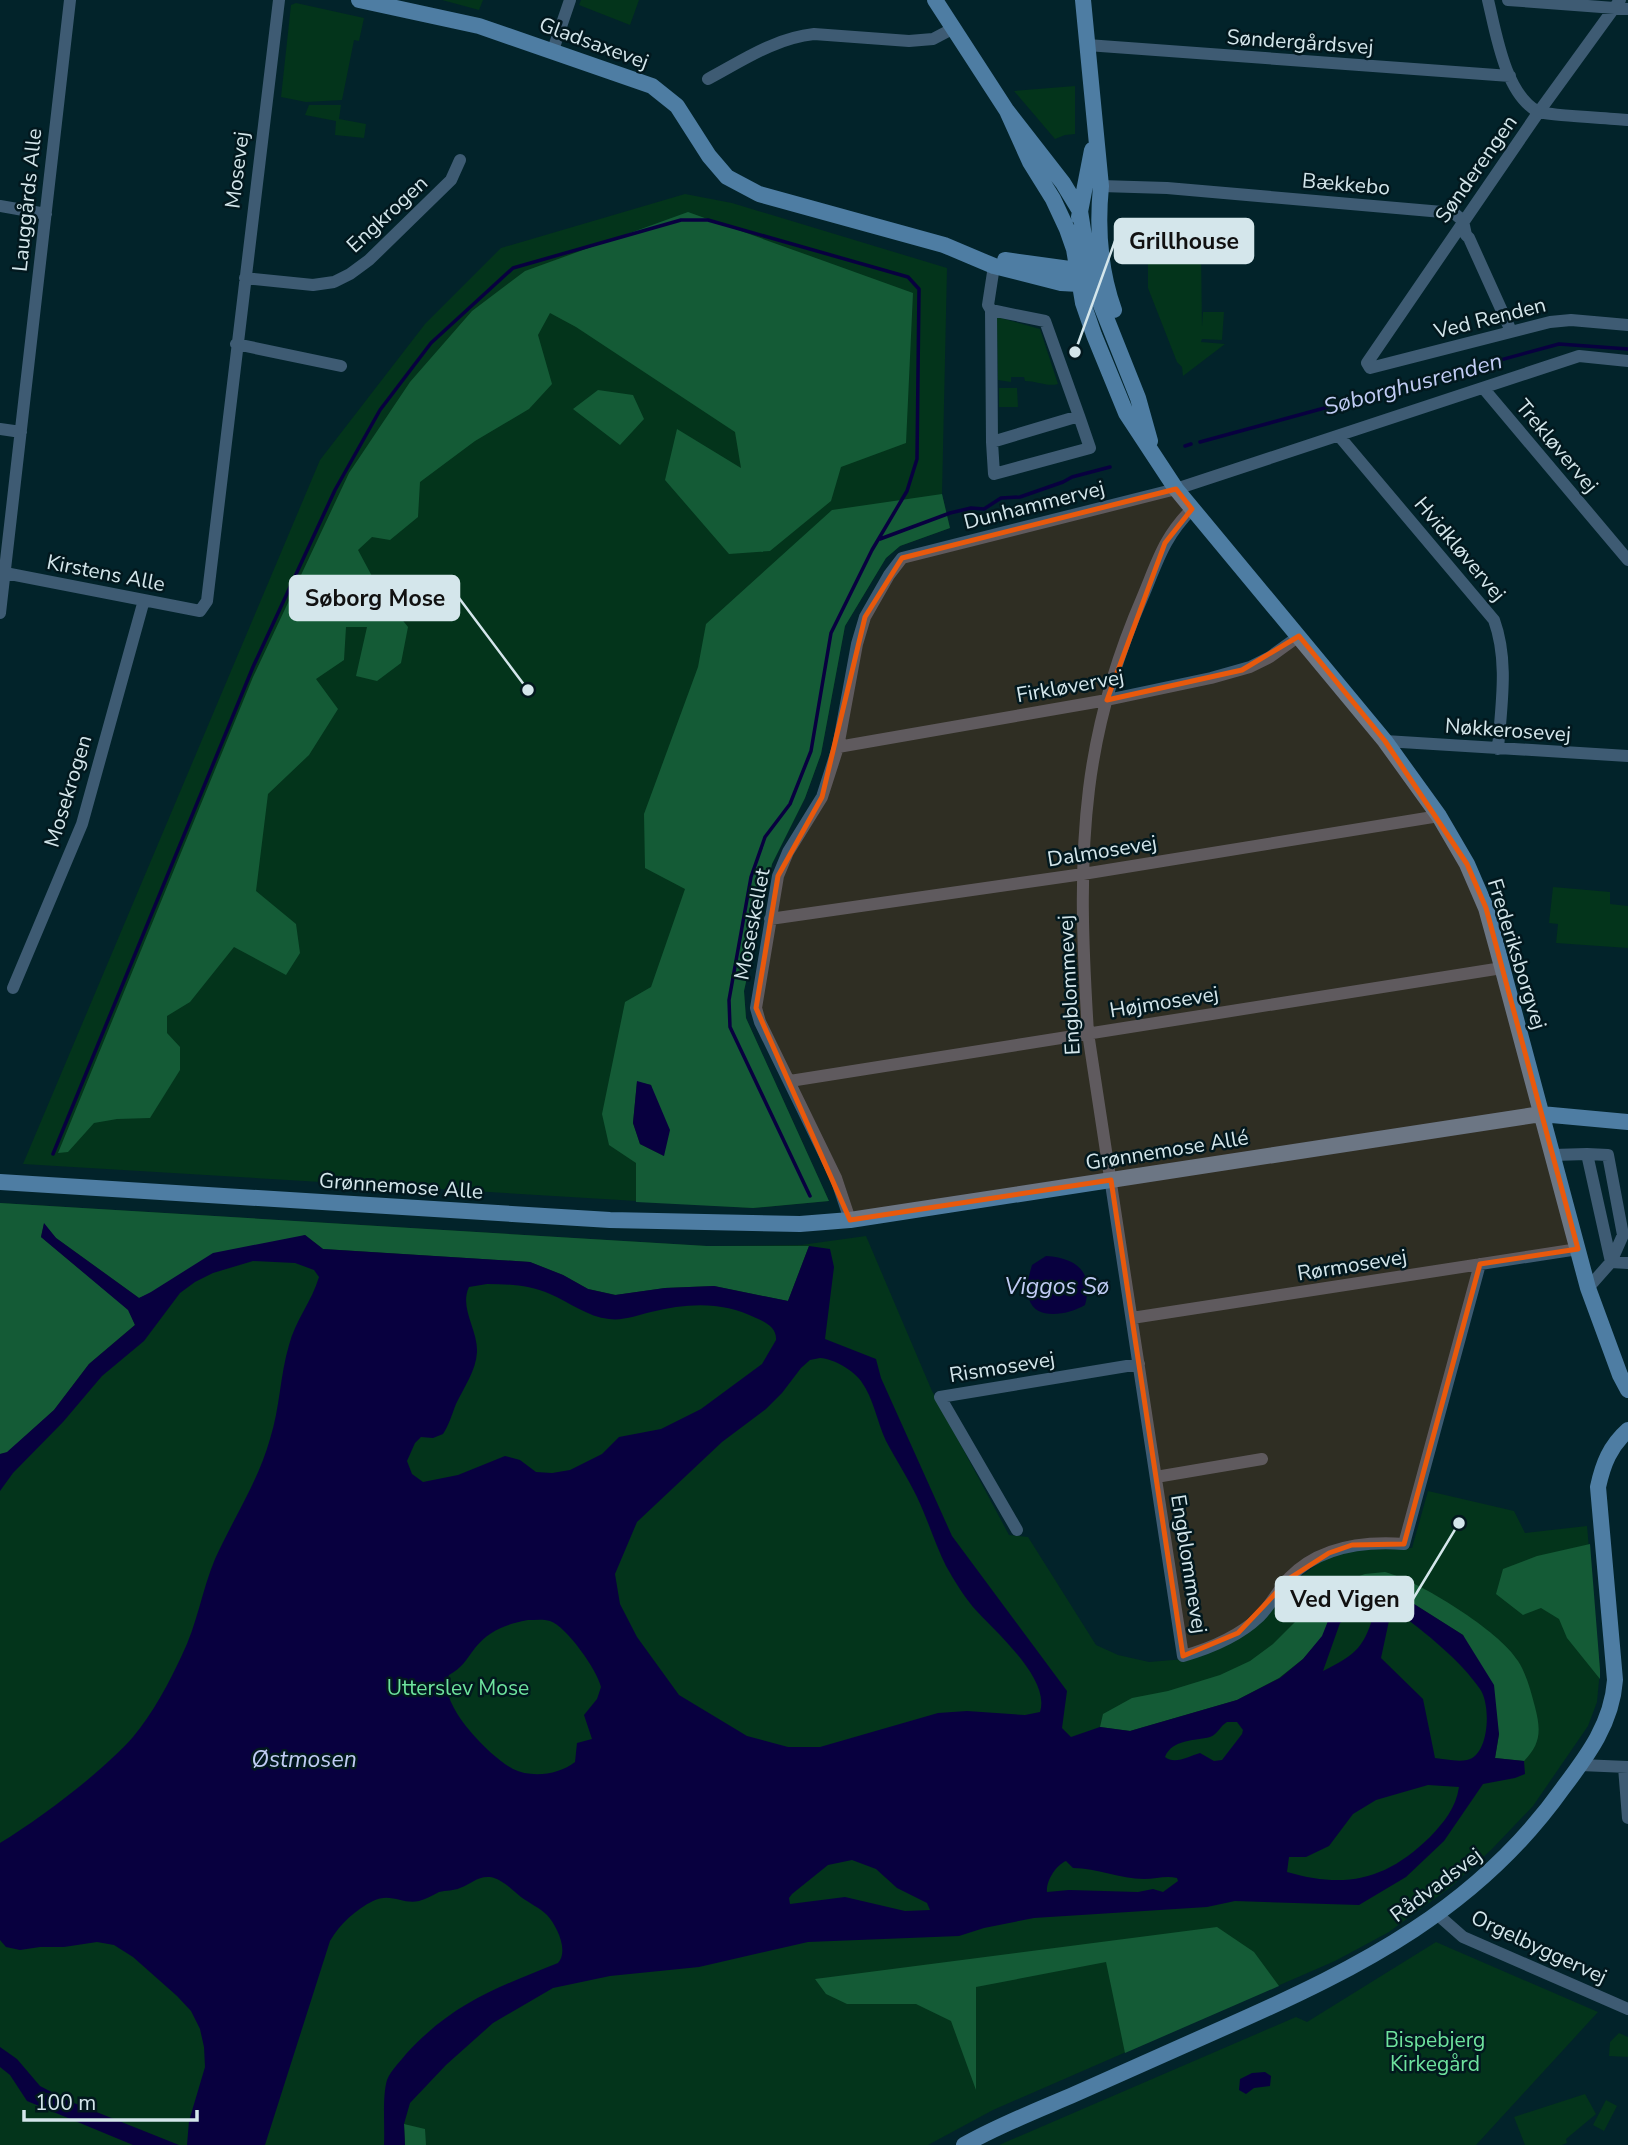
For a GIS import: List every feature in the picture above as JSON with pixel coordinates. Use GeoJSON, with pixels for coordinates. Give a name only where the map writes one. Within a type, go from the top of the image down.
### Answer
{"type":"FeatureCollection","features":[{"type":"Feature","properties":{"kind":"street","name":"Lauggårds Alle"},"geometry":{"type":"LineString","coordinates":[[0,613],[70,0]]}},
{"type":"Feature","properties":{"kind":"street","name":"Mosevej"},"geometry":{"type":"LineString","coordinates":[[200,611],[207,601],[279,0]]}},
{"type":"Feature","properties":{"kind":"street","name":"Gladsaxevej"},"geometry":{"type":"LineString","coordinates":[[359,0],[458,20],[639,80],[663,93],[677,106],[709,156],[727,177],[743,187],[784,202],[944,245],[994,266],[1061,283],[1084,275]]}},
{"type":"Feature","properties":{"kind":"street"},"geometry":{"type":"LineString","coordinates":[[553,50],[570,0]]}},
{"type":"Feature","properties":{"kind":"street"},"geometry":{"type":"LineString","coordinates":[[935,0],[1007,111],[1063,184],[1080,211]]}},
{"type":"Feature","properties":{"kind":"street"},"geometry":{"type":"LineString","coordinates":[[1080,247],[1099,205],[1101,186],[1083,0]]}},
{"type":"Feature","properties":{"kind":"street"},"geometry":{"type":"LineString","coordinates":[[1488,0],[1510,76],[1526,102],[1538,113],[1628,120]]}},
{"type":"Feature","properties":{"kind":"street"},"geometry":{"type":"LineString","coordinates":[[1508,0],[1617,4],[1628,9]]}},
{"type":"Feature","properties":{"kind":"street","name":"Sønderengen"},"geometry":{"type":"LineString","coordinates":[[1367,363],[1538,113],[1617,4]]}},
{"type":"Feature","properties":{"kind":"street"},"geometry":{"type":"LineString","coordinates":[[708,79],[776,43],[799,35],[909,41],[933,39],[954,28]]}},
{"type":"Feature","properties":{"kind":"street","name":"Søndergårdsvej"},"geometry":{"type":"LineString","coordinates":[[1087,45],[1510,76]]}},
{"type":"Feature","properties":{"kind":"street","name":"Frederiksborgvej"},"geometry":{"type":"LineString","coordinates":[[1007,111],[1030,162],[1080,247]]}},
{"type":"Feature","properties":{"kind":"street"},"geometry":{"type":"LineString","coordinates":[[1080,211],[1095,130]]}},
{"type":"Feature","properties":{"kind":"street","name":"Engkrogen"},"geometry":{"type":"LineString","coordinates":[[245,278],[313,285],[334,282],[350,274],[369,260],[452,180],[460,160]]}},
{"type":"Feature","properties":{"kind":"street"},"geometry":{"type":"LineString","coordinates":[[1089,168],[1101,186]]}},
{"type":"Feature","properties":{"kind":"street","name":"Bækkebo"},"geometry":{"type":"LineString","coordinates":[[1101,186],[1167,188],[1454,213],[1463,221]]}},
{"type":"Feature","properties":{"kind":"street","name":"Frederiksborgvej"},"geometry":{"type":"LineString","coordinates":[[1099,205],[1104,277],[1130,354],[1133,384]]}},
{"type":"Feature","properties":{"kind":"street"},"geometry":{"type":"LineString","coordinates":[[0,206],[46,214]]}},
{"type":"Feature","properties":{"kind":"street","name":"Frederiksborgvej"},"geometry":{"type":"LineString","coordinates":[[1080,211],[1080,247],[1090,324],[1126,413],[1176,489],[1385,741],[1439,816],[1467,864],[1486,908],[1588,1288],[1628,1390]]}},
{"type":"Feature","properties":{"kind":"street"},"geometry":{"type":"LineString","coordinates":[[1463,221],[1465,235],[1469,238],[1511,331]]}},
{"type":"Feature","properties":{"kind":"street","name":"Gladsaxevej"},"geometry":{"type":"LineString","coordinates":[[971,255],[1084,275]]}},
{"type":"Feature","properties":{"kind":"street"},"geometry":{"type":"LineString","coordinates":[[991,310],[1045,321],[1090,448],[994,474],[991,310],[988,305],[994,266]]}},
{"type":"Feature","properties":{"kind":"street","name":"Frederiksborgvej"},"geometry":{"type":"LineString","coordinates":[[1084,275],[1133,384],[1154,452]]}},
{"type":"Feature","properties":{"kind":"street","name":"Ved Renden"},"geometry":{"type":"LineString","coordinates":[[1367,363],[1370,368],[1550,322],[1571,320],[1628,325]]}},
{"type":"Feature","properties":{"kind":"street"},"geometry":{"type":"LineString","coordinates":[[236,344],[341,366]]}},
{"type":"Feature","properties":{"kind":"street","name":"Dunhammervej"},"geometry":{"type":"LineString","coordinates":[[902,558],[1176,489],[1579,356],[1628,361]]}},
{"type":"Feature","properties":{"kind":"street","name":"Trekløvervej"},"geometry":{"type":"LineString","coordinates":[[1484,389],[1628,559]]}},
{"type":"Feature","properties":{"kind":"street"},"geometry":{"type":"LineString","coordinates":[[992,442],[1079,416]]}},
{"type":"Feature","properties":{"kind":"street"},"geometry":{"type":"LineString","coordinates":[[0,429],[21,432]]}},
{"type":"Feature","properties":{"kind":"street","name":"Hvidkløvervej"},"geometry":{"type":"LineString","coordinates":[[1339,436],[1494,620],[1500,635],[1504,662],[1498,749]]}},
{"type":"Feature","properties":{"kind":"street","name":"Engblommevej"},"geometry":{"type":"LineString","coordinates":[[1192,509],[1175,526],[1165,543],[1132,621],[1107,700],[1089,788],[1083,874],[1083,948],[1088,1033],[1183,1656],[1209,1649],[1260,1616],[1290,1578],[1307,1564],[1329,1553],[1365,1544],[1404,1544],[1480,1265]]}},
{"type":"Feature","properties":{"kind":"street","name":"Moseskellet"},"geometry":{"type":"LineString","coordinates":[[850,1220],[836,1178],[756,1008],[778,876],[788,852],[822,797],[838,747],[857,644],[865,617],[902,558]]}},
{"type":"Feature","properties":{"kind":"street","name":"Kirstens Alle"},"geometry":{"type":"LineString","coordinates":[[5,573],[200,611]]}},
{"type":"Feature","properties":{"kind":"street","name":"Mosekrogen"},"geometry":{"type":"LineString","coordinates":[[13,988],[82,824],[144,600]]}},
{"type":"Feature","properties":{"kind":"street","name":"Firkløvervej"},"geometry":{"type":"LineString","coordinates":[[838,747],[1107,700],[1242,670],[1270,657],[1300,636]]}},
{"type":"Feature","properties":{"kind":"street","name":"Nøkkerosevej"},"geometry":{"type":"LineString","coordinates":[[1385,741],[1628,756]]}},
{"type":"Feature","properties":{"kind":"street","name":"Dalmosevej"},"geometry":{"type":"LineString","coordinates":[[770,919],[1083,874],[1439,816]]}},
{"type":"Feature","properties":{"kind":"street","name":"Højmosevej"},"geometry":{"type":"LineString","coordinates":[[790,1081],[1502,968]]}},
{"type":"Feature","properties":{"kind":"street","name":"Grønnemose Allé"},"geometry":{"type":"LineString","coordinates":[[800,1224],[850,1220],[1541,1114],[1628,1122]]}},
{"type":"Feature","properties":{"kind":"street"},"geometry":{"type":"LineString","coordinates":[[1587,1154],[1611,1262]]}},
{"type":"Feature","properties":{"kind":"street"},"geometry":{"type":"LineString","coordinates":[[1553,1156],[1608,1155],[1625,1231],[1611,1262],[1588,1288]]}},
{"type":"Feature","properties":{"kind":"street","name":"Grønnemose Alle"},"geometry":{"type":"LineString","coordinates":[[0,1182],[610,1220],[800,1224]]}},
{"type":"Feature","properties":{"kind":"street","name":"Rørmosevej"},"geometry":{"type":"LineString","coordinates":[[1132,1318],[1578,1249]]}},
{"type":"Feature","properties":{"kind":"street"},"geometry":{"type":"LineString","coordinates":[[1611,1262],[1628,1263]]}},
{"type":"Feature","properties":{"kind":"street","name":"Rismosevej"},"geometry":{"type":"LineString","coordinates":[[1017,1530],[940,1397],[1139,1364]]}},
{"type":"Feature","properties":{"kind":"street","name":"Rådvadsvej"},"geometry":{"type":"LineString","coordinates":[[964,2145],[1295,1996],[1370,1958],[1438,1914],[1497,1867],[1543,1816],[1580,1765],[1598,1738],[1622,1680],[1598,1487],[1602,1468],[1611,1449],[1628,1430]]}},
{"type":"Feature","properties":{"kind":"street","name":"Engblommevej"},"geometry":{"type":"LineString","coordinates":[[1156,1477],[1262,1459]]}},
{"type":"Feature","properties":{"kind":"street"},"geometry":{"type":"LineString","coordinates":[[1580,1765],[1626,1767],[1628,1818]]}},
{"type":"Feature","properties":{"kind":"street","name":"Orgelbyggervej"},"geometry":{"type":"LineString","coordinates":[[1438,1914],[1463,1937],[1628,2009]]}},
{"type":"Feature","properties":{"kind":"highlighted area"},"geometry":{"type":"Polygon","coordinates":[[[1176,489],[1192,509],[1165,543],[1107,700],[1242,670],[1299,636],[1385,741],[1467,864],[1486,908],[1578,1249],[1480,1264],[1404,1544],[1352,1545],[1329,1553],[1290,1578],[1238,1633],[1183,1656],[1111,1180],[850,1220],[756,1008],[778,876],[822,797],[865,617],[902,558],[1176,489]]]}},
{"type":"Feature","properties":{"kind":"green space"},"geometry":{"type":"Polygon","coordinates":[[[442,0],[483,0],[479,10],[442,0]]]}},
{"type":"Feature","properties":{"kind":"green space"},"geometry":{"type":"Polygon","coordinates":[[[581,0],[639,0],[630,25],[579,5],[581,0]]]}},
{"type":"Feature","properties":{"kind":"green space"},"geometry":{"type":"Polygon","coordinates":[[[296,3],[364,18],[359,41],[354,40],[342,100],[306,102],[281,97],[291,5],[296,3]]]}},
{"type":"Feature","properties":{"kind":"green space"},"geometry":{"type":"Polygon","coordinates":[[[1075,86],[1075,134],[1055,139],[1014,91],[1075,86]]]}},
{"type":"Feature","properties":{"kind":"green space"},"geometry":{"type":"Polygon","coordinates":[[[309,105],[341,105],[339,119],[366,124],[364,138],[335,135],[336,121],[305,115],[309,105]]]}},
{"type":"Feature","properties":{"kind":"green space"},"geometry":{"type":"Polygon","coordinates":[[[685,194],[732,203],[947,268],[942,494],[950,528],[900,546],[886,558],[845,626],[821,754],[805,798],[772,864],[744,991],[746,1018],[829,1201],[753,1208],[23,1164],[320,460],[425,324],[501,248],[685,194]]]}},
{"type":"Feature","properties":{"kind":"green space"},"geometry":{"type":"Polygon","coordinates":[[[688,212],[913,293],[906,443],[841,467],[831,501],[770,551],[729,554],[665,480],[677,429],[741,468],[735,432],[576,327],[550,313],[538,335],[552,384],[529,409],[475,441],[420,482],[418,517],[390,540],[372,537],[358,550],[381,593],[408,627],[401,663],[377,681],[356,676],[367,627],[346,627],[344,660],[316,679],[338,709],[309,755],[268,794],[256,891],[296,924],[300,953],[286,975],[234,947],[190,1002],[167,1016],[167,1033],[180,1047],[180,1070],[150,1118],[94,1123],[68,1152],[58,1153],[253,677],[349,473],[410,382],[472,311],[525,271],[688,212]]]}},
{"type":"Feature","properties":{"kind":"green space"},"geometry":{"type":"Polygon","coordinates":[[[1157,249],[1201,250],[1202,327],[1203,312],[1224,312],[1222,340],[1202,339],[1201,342],[1225,344],[1183,376],[1182,367],[1177,362],[1148,288],[1148,256],[1157,249]]]}},
{"type":"Feature","properties":{"kind":"green space"},"geometry":{"type":"Polygon","coordinates":[[[997,317],[1040,329],[1058,384],[1025,381],[1024,377],[1011,377],[1011,382],[998,380],[997,317]]]}},
{"type":"Feature","properties":{"kind":"green space"},"geometry":{"type":"Polygon","coordinates":[[[999,388],[1017,388],[1018,407],[999,407],[999,388]]]}},
{"type":"Feature","properties":{"kind":"green space"},"geometry":{"type":"Polygon","coordinates":[[[598,390],[633,395],[644,419],[620,445],[573,409],[598,390]]]}},
{"type":"Feature","properties":{"kind":"green space"},"geometry":{"type":"Polygon","coordinates":[[[942,494],[950,528],[900,546],[886,558],[845,626],[821,754],[805,798],[772,864],[744,991],[746,1018],[829,1201],[753,1208],[636,1202],[636,1163],[609,1145],[602,1114],[625,1002],[651,987],[685,889],[645,868],[644,814],[698,667],[706,624],[832,510],[942,494]],[[637,1082],[633,1123],[640,1144],[664,1156],[651,1085],[637,1082]]]}},
{"type":"Feature","properties":{"kind":"green space"},"geometry":{"type":"Polygon","coordinates":[[[1553,887],[1610,892],[1610,904],[1628,906],[1628,948],[1556,943],[1558,924],[1549,923],[1553,887]]]}},
{"type":"Feature","properties":{"kind":"green space","name":"Utterslev Mose"},"geometry":{"type":"Polygon","coordinates":[[[0,1203],[707,1246],[801,1245],[866,1236],[932,1391],[1009,1535],[1028,1537],[1096,1645],[1118,1655],[1149,1662],[1185,1659],[1251,1628],[1297,1579],[1323,1560],[1352,1549],[1377,1545],[1412,1548],[1428,1491],[1514,1511],[1525,1533],[1587,1526],[1600,1670],[1597,1702],[1588,1726],[1533,1806],[1452,1886],[1389,1932],[1335,1961],[993,2110],[928,2145],[0,2145],[0,1203]]]}},
{"type":"Feature","properties":{"kind":"green space"},"geometry":{"type":"Polygon","coordinates":[[[0,1203],[707,1246],[809,1246],[788,1301],[714,1286],[665,1288],[616,1295],[588,1289],[563,1275],[530,1262],[323,1249],[305,1235],[139,1298],[56,1238],[44,1224],[41,1237],[129,1310],[135,1325],[89,1364],[54,1410],[7,1453],[0,1454],[0,1203]]]}},
{"type":"Feature","properties":{"kind":"green space"},"geometry":{"type":"Polygon","coordinates":[[[1590,1544],[1600,1679],[1567,1638],[1559,1619],[1541,1608],[1523,1615],[1496,1594],[1503,1569],[1537,1556],[1590,1544]]]}},
{"type":"Feature","properties":{"kind":"green space"},"geometry":{"type":"Polygon","coordinates":[[[1385,1572],[1418,1585],[1458,1609],[1509,1649],[1518,1661],[1530,1690],[1539,1730],[1537,1743],[1524,1761],[1495,1758],[1499,1734],[1463,1635],[1382,1584],[1332,1611],[1323,1636],[1303,1659],[1279,1678],[1237,1700],[1130,1731],[1100,1727],[1103,1714],[1132,1698],[1168,1691],[1220,1675],[1250,1661],[1273,1644],[1331,1586],[1365,1574],[1385,1572]]]}},
{"type":"Feature","properties":{"kind":"green space"},"geometry":{"type":"Polygon","coordinates":[[[1217,1927],[1254,1952],[1279,1986],[1125,2053],[1106,1962],[976,1987],[976,2090],[951,2021],[916,2004],[847,2004],[826,1994],[815,1979],[1217,1927]]]}},
{"type":"Feature","properties":{"kind":"green space","name":"Bispebjerg Kirkegård"},"geometry":{"type":"Polygon","coordinates":[[[1436,1942],[1598,2012],[1476,2145],[999,2145],[1296,2017],[1307,2022],[1436,1942]]]}},
{"type":"Feature","properties":{"kind":"green space"},"geometry":{"type":"Polygon","coordinates":[[[1619,2033],[1628,2037],[1628,2057],[1609,2056],[1610,2042],[1619,2033]]]}},
{"type":"Feature","properties":{"kind":"green space"},"geometry":{"type":"Polygon","coordinates":[[[1585,2094],[1596,2114],[1566,2139],[1567,2143],[1525,2145],[1514,2117],[1585,2094]]]}},
{"type":"Feature","properties":{"kind":"green space"},"geometry":{"type":"Polygon","coordinates":[[[1606,2100],[1617,2106],[1604,2131],[1593,2125],[1606,2100]]]}},
{"type":"Feature","properties":{"kind":"green space"},"geometry":{"type":"Polygon","coordinates":[[[404,2124],[425,2129],[426,2145],[405,2145],[404,2124]]]}},
{"type":"Feature","properties":{"kind":"water"},"geometry":{"type":"Polygon","coordinates":[[[637,1081],[651,1085],[670,1130],[664,1156],[640,1144],[633,1123],[637,1081]]]}},
{"type":"Feature","properties":{"kind":"water","name":"Østmosen"},"geometry":{"type":"Polygon","coordinates":[[[44,1223],[56,1238],[139,1298],[213,1253],[305,1235],[323,1249],[530,1262],[563,1275],[588,1289],[615,1295],[665,1288],[714,1286],[788,1301],[809,1246],[830,1249],[834,1267],[825,1339],[876,1359],[881,1378],[952,1536],[1067,1691],[1062,1728],[1071,1737],[1100,1727],[1130,1731],[1237,1700],[1280,1678],[1303,1659],[1322,1636],[1332,1611],[1364,1586],[1382,1584],[1388,1576],[1395,1579],[1392,1590],[1463,1635],[1494,1685],[1499,1734],[1495,1758],[1524,1761],[1525,1774],[1483,1784],[1444,1841],[1406,1877],[1359,1905],[1235,1901],[1207,1907],[1034,1918],[959,1936],[808,1942],[699,1967],[610,1976],[553,1988],[493,2023],[446,2065],[410,2103],[404,2124],[405,2145],[384,2145],[385,2087],[393,2069],[423,2036],[458,2009],[495,1989],[558,1963],[562,1945],[558,1932],[547,1915],[494,1878],[481,1878],[458,1889],[439,1892],[419,1901],[379,1899],[348,1918],[330,1941],[265,2145],[187,2145],[189,2121],[205,2067],[200,2029],[191,2011],[133,1957],[114,1945],[97,1942],[20,1950],[6,1947],[0,1940],[0,1843],[52,1808],[120,1751],[147,1718],[172,1676],[196,1620],[215,1559],[265,1455],[276,1415],[289,1345],[319,1277],[314,1270],[295,1263],[253,1261],[213,1273],[195,1282],[180,1293],[144,1341],[102,1376],[63,1422],[13,1473],[0,1491],[0,1454],[7,1452],[54,1410],[89,1364],[135,1325],[128,1310],[41,1237],[44,1223]],[[487,1284],[469,1287],[467,1311],[477,1344],[476,1359],[443,1434],[433,1438],[421,1437],[415,1443],[407,1461],[412,1474],[423,1482],[458,1475],[505,1456],[520,1460],[536,1472],[570,1470],[602,1454],[619,1437],[661,1429],[701,1409],[762,1364],[776,1340],[773,1329],[763,1321],[743,1312],[718,1306],[691,1305],[614,1319],[601,1318],[550,1294],[527,1287],[487,1284]],[[810,1360],[766,1409],[722,1442],[637,1522],[615,1574],[620,1604],[637,1637],[679,1695],[747,1736],[788,1747],[820,1747],[938,1713],[967,1711],[1025,1715],[1040,1712],[1041,1699],[1029,1670],[969,1602],[946,1566],[917,1497],[886,1441],[861,1381],[831,1360],[810,1360]],[[1365,1606],[1340,1623],[1323,1671],[1358,1648],[1375,1609],[1365,1606]],[[1397,1612],[1390,1616],[1381,1658],[1423,1699],[1435,1758],[1463,1761],[1475,1756],[1484,1739],[1486,1728],[1484,1696],[1453,1657],[1397,1612]],[[542,1620],[513,1624],[486,1637],[461,1667],[449,1675],[447,1686],[450,1699],[467,1728],[503,1763],[528,1774],[561,1770],[575,1762],[577,1743],[592,1739],[584,1715],[597,1699],[601,1687],[594,1670],[580,1650],[557,1625],[542,1620]],[[1227,1722],[1210,1737],[1178,1744],[1168,1751],[1165,1757],[1178,1760],[1200,1753],[1214,1761],[1222,1760],[1243,1730],[1237,1722],[1227,1722]],[[1428,1785],[1376,1800],[1353,1814],[1329,1846],[1306,1857],[1289,1857],[1287,1872],[1328,1880],[1347,1880],[1381,1871],[1414,1852],[1430,1837],[1452,1808],[1459,1787],[1428,1785]],[[852,1860],[828,1865],[789,1898],[790,1904],[845,1897],[905,1911],[930,1910],[927,1903],[897,1888],[876,1869],[852,1860]],[[1066,1861],[1055,1870],[1048,1883],[1047,1892],[1138,1892],[1153,1889],[1163,1892],[1178,1881],[1173,1877],[1135,1879],[1073,1868],[1066,1861]]]}},
{"type":"Feature","properties":{"kind":"water","name":"Viggos Sø"},"geometry":{"type":"Polygon","coordinates":[[[1046,1256],[1066,1260],[1080,1269],[1087,1284],[1085,1305],[1054,1314],[1039,1311],[1033,1306],[1027,1290],[1032,1265],[1046,1256]]]}},
{"type":"Feature","properties":{"kind":"water"},"geometry":{"type":"Polygon","coordinates":[[[0,2047],[17,2059],[40,2086],[69,2101],[179,2145],[133,2145],[27,2101],[10,2075],[0,2067],[0,2047]]]}},
{"type":"Feature","properties":{"kind":"water"},"geometry":{"type":"Polygon","coordinates":[[[1265,2072],[1271,2076],[1270,2086],[1254,2088],[1246,2094],[1239,2090],[1240,2079],[1252,2073],[1265,2072]]]}},
{"type":"Feature","properties":{"kind":"waterway"},"geometry":{"type":"LineString","coordinates":[[53,1154],[253,667],[335,490],[380,410],[431,343],[513,268],[681,220],[708,220],[908,277],[919,289],[917,459],[907,491],[872,550],[831,633],[811,751],[790,804],[765,837],[751,877],[729,1000],[730,1027],[810,1196]]}},
{"type":"Feature","properties":{"kind":"waterway","name":"Søborghusrenden"},"geometry":{"type":"LineString","coordinates":[[1200,442],[1559,344],[1628,349]]}},
{"type":"Feature","properties":{"kind":"waterway","name":"Søborghusrenden"},"geometry":{"type":"LineString","coordinates":[[1185,446],[1191,444]]}},
{"type":"Feature","properties":{"kind":"waterway","name":"Søborghusrenden"},"geometry":{"type":"LineString","coordinates":[[880,539],[950,513],[971,508],[984,509],[1001,498],[1020,497],[1072,477],[1110,467]]}},
{"type":"Feature","properties":{"kind":"place","name":"Grillhouse"},"geometry":{"type":"Point","coordinates":[1075,352]}},
{"type":"Feature","properties":{"kind":"place","name":"Søborg Mose"},"geometry":{"type":"Point","coordinates":[528,690]}},
{"type":"Feature","properties":{"kind":"place","name":"Ved Vigen"},"geometry":{"type":"Point","coordinates":[1459,1523]}}]}
